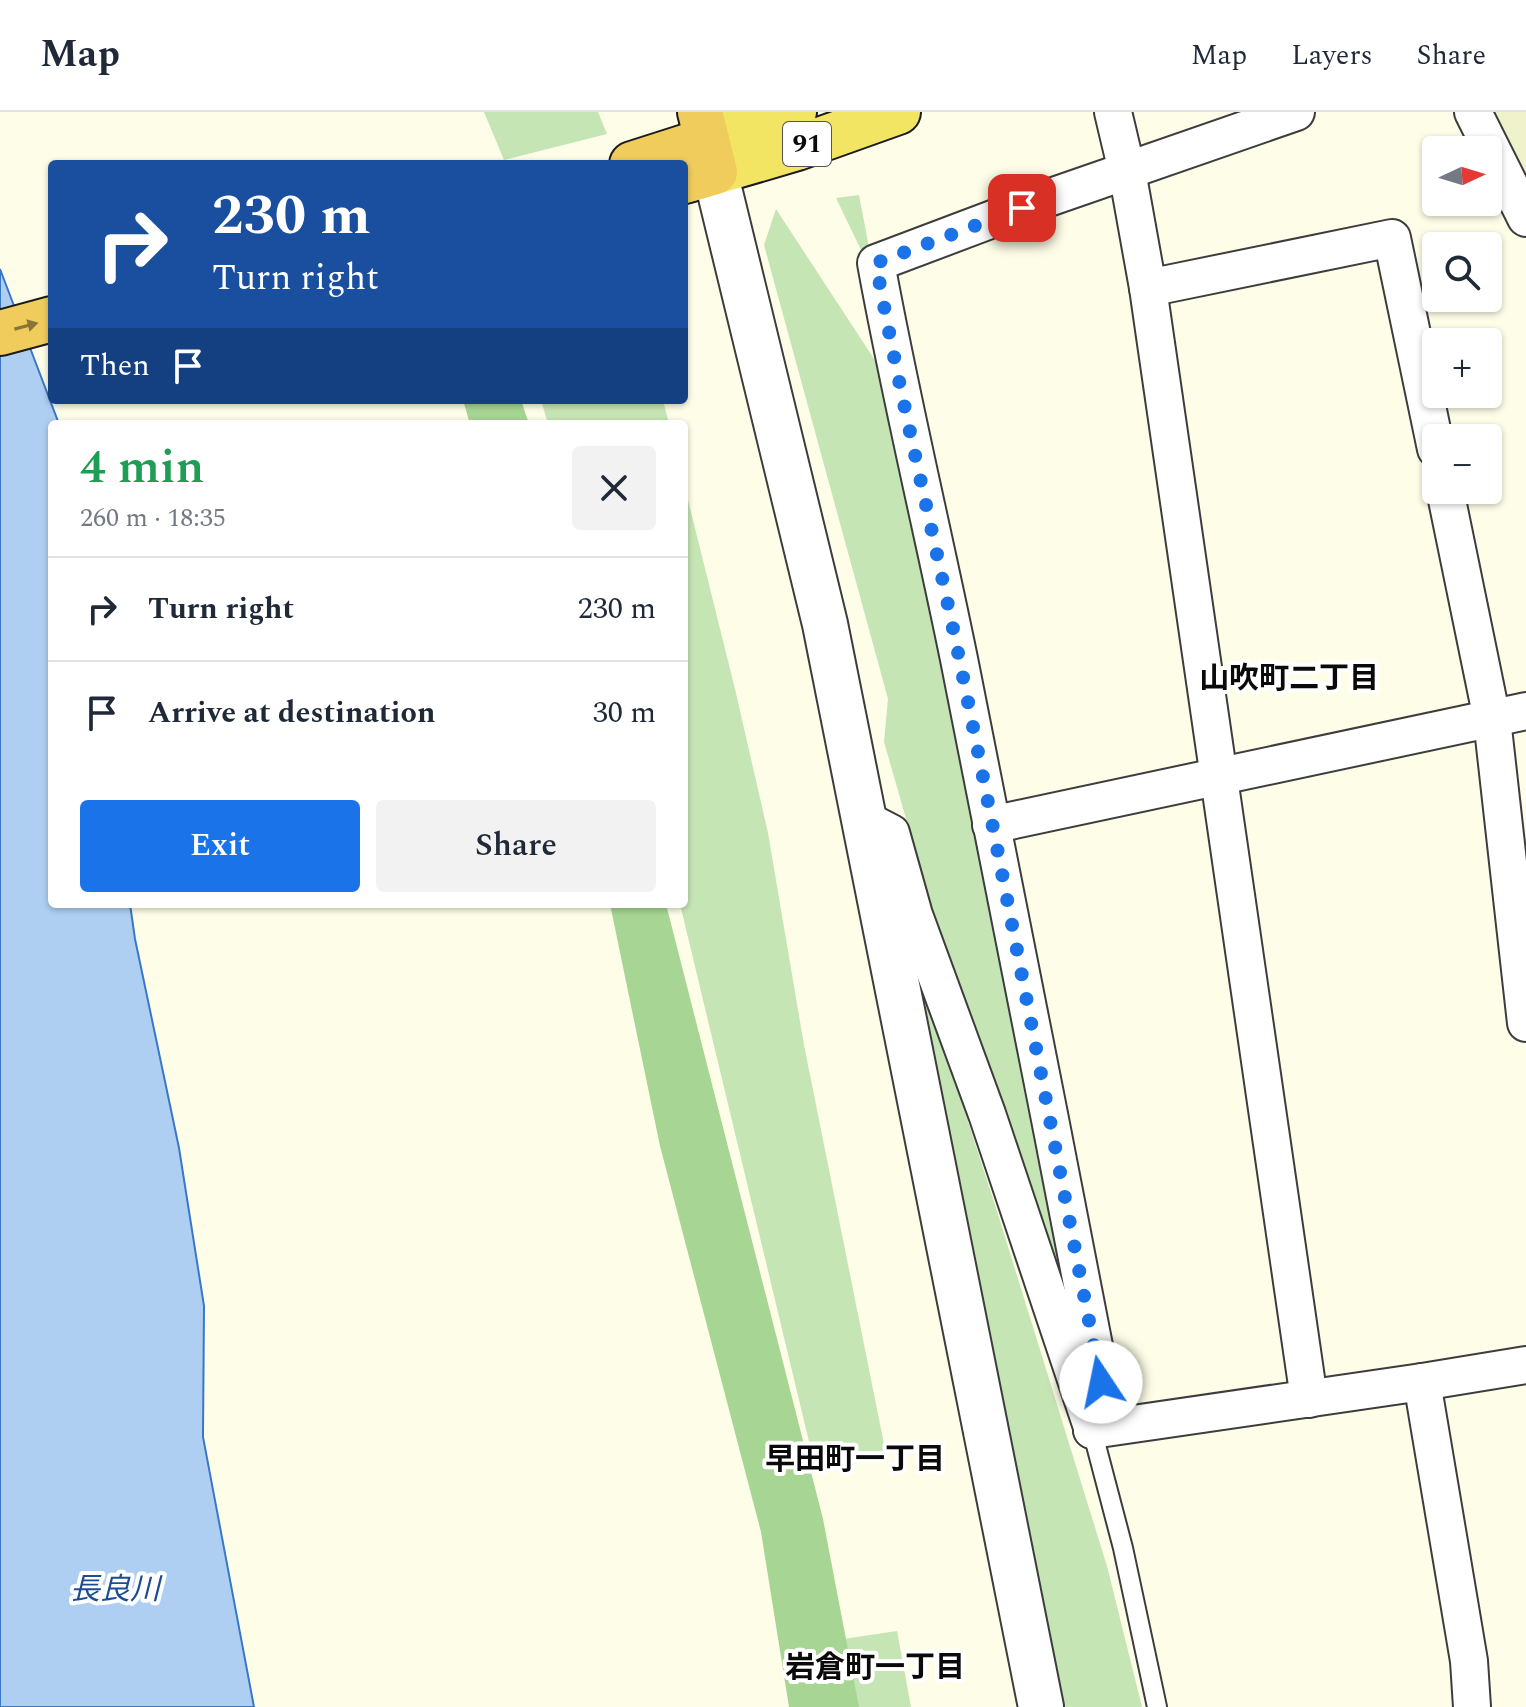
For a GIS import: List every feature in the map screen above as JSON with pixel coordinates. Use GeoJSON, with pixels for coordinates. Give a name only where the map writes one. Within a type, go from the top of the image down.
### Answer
{"type":"FeatureCollection","features":[{"type":"Feature","properties":{"kind":"highway"},"geometry":{"type":"LineString","coordinates":[[652,160],[702,151]]}},
{"type":"Feature","properties":{"kind":"highway"},"geometry":{"type":"LineString","coordinates":[[0,333],[48,320]]}},
{"type":"Feature","properties":{"kind":"highway"},"geometry":{"type":"LineString","coordinates":[[0,363],[48,350]]}},
{"type":"Feature","properties":{"kind":"main road","name":"91"},"geometry":{"type":"LineString","coordinates":[[702,151],[794,112]]}},
{"type":"Feature","properties":{"kind":"main road","name":"91"},"geometry":{"type":"LineString","coordinates":[[702,151],[797,148],[898,112]]}},
{"type":"Feature","properties":{"kind":"street"},"geometry":{"type":"LineString","coordinates":[[1113,112],[1148,288],[1309,1399]]}},
{"type":"Feature","properties":{"kind":"street"},"geometry":{"type":"LineString","coordinates":[[1092,1430],[1101,1382],[934,538],[876,263],[1296,112]]}},
{"type":"Feature","properties":{"kind":"street"},"geometry":{"type":"LineString","coordinates":[[1473,112],[1526,218]]}},
{"type":"Feature","properties":{"kind":"street"},"geometry":{"type":"LineString","coordinates":[[702,151],[825,624],[1041,1707]]}},
{"type":"Feature","properties":{"kind":"street"},"geometry":{"type":"LineString","coordinates":[[1148,288],[1392,238],[1431,424]]}},
{"type":"Feature","properties":{"kind":"street"},"geometry":{"type":"LineString","coordinates":[[1449,504],[1509,715],[1526,1023]]}},
{"type":"Feature","properties":{"kind":"street"},"geometry":{"type":"LineString","coordinates":[[991,825],[1509,715]]}},
{"type":"Feature","properties":{"kind":"street"},"geometry":{"type":"LineString","coordinates":[[862,818],[891,833],[914,915],[987,1114],[1092,1430]]}},
{"type":"Feature","properties":{"kind":"street"},"geometry":{"type":"LineString","coordinates":[[1092,1430],[1526,1365]]}},
{"type":"Feature","properties":{"kind":"street"},"geometry":{"type":"LineString","coordinates":[[1422,1382],[1469,1661],[1472,1707]]}},
{"type":"Feature","properties":{"kind":"lane"},"geometry":{"type":"LineString","coordinates":[[1092,1430],[1123,1548],[1157,1707]]}},
{"type":"Feature","properties":{"kind":"green space"},"geometry":{"type":"Polygon","coordinates":[[[484,112],[598,112],[607,134],[504,160],[484,112]]]}},
{"type":"Feature","properties":{"kind":"green space"},"geometry":{"type":"Polygon","coordinates":[[[1491,112],[1526,112],[1526,186],[1491,112]]]}},
{"type":"Feature","properties":{"kind":"green space"},"geometry":{"type":"Polygon","coordinates":[[[859,195],[875,279],[836,198],[859,195]]]}},
{"type":"Feature","properties":{"kind":"green space"},"geometry":{"type":"Polygon","coordinates":[[[776,209],[880,368],[1067,1249],[1057,1267],[997,1108],[942,944],[884,742],[888,699],[764,245],[776,209]]]}},
{"type":"Feature","properties":{"kind":"green space"},"geometry":{"type":"Polygon","coordinates":[[[464,404],[522,404],[528,420],[469,420],[464,404]]]}},
{"type":"Feature","properties":{"kind":"green space"},"geometry":{"type":"Polygon","coordinates":[[[542,404],[664,404],[668,420],[547,420],[542,404]]]}},
{"type":"Feature","properties":{"kind":"green space"},"geometry":{"type":"Polygon","coordinates":[[[688,500],[768,833],[804,1045],[886,1454],[817,1475],[681,908],[688,908],[688,500]]]}},
{"type":"Feature","properties":{"kind":"green space"},"geometry":{"type":"Polygon","coordinates":[[[611,908],[667,908],[823,1519],[859,1707],[789,1707],[761,1532],[660,1146],[611,908]]]}},
{"type":"Feature","properties":{"kind":"green space"},"geometry":{"type":"Polygon","coordinates":[[[909,939],[1107,1566],[1142,1707],[1062,1707],[909,939]]]}},
{"type":"Feature","properties":{"kind":"green space"},"geometry":{"type":"Polygon","coordinates":[[[897,1631],[911,1707],[836,1707],[823,1642],[897,1631]]]}},
{"type":"Feature","properties":{"kind":"water","name":"長良川"},"geometry":{"type":"Polygon","coordinates":[[[0,269],[48,395],[48,404],[51,404],[57,420],[48,420],[48,908],[131,908],[179,1148],[204,1306],[203,1437],[254,1707],[0,1707],[0,269]]]}},
{"type":"Feature","properties":{"kind":"district","name":"山吹町二丁目"},"geometry":{"type":"Point","coordinates":[1289,679]}},
{"type":"Feature","properties":{"kind":"district","name":"早田町一丁目"},"geometry":{"type":"Point","coordinates":[855,1460]}},
{"type":"Feature","properties":{"kind":"district","name":"岩倉町一丁目"},"geometry":{"type":"Point","coordinates":[875,1668]}},
{"type":"Feature","properties":{"kind":"route"},"geometry":{"type":"LineString","coordinates":[[1022,208],[876,263],[964,685],[1101,1382]]}}]}
